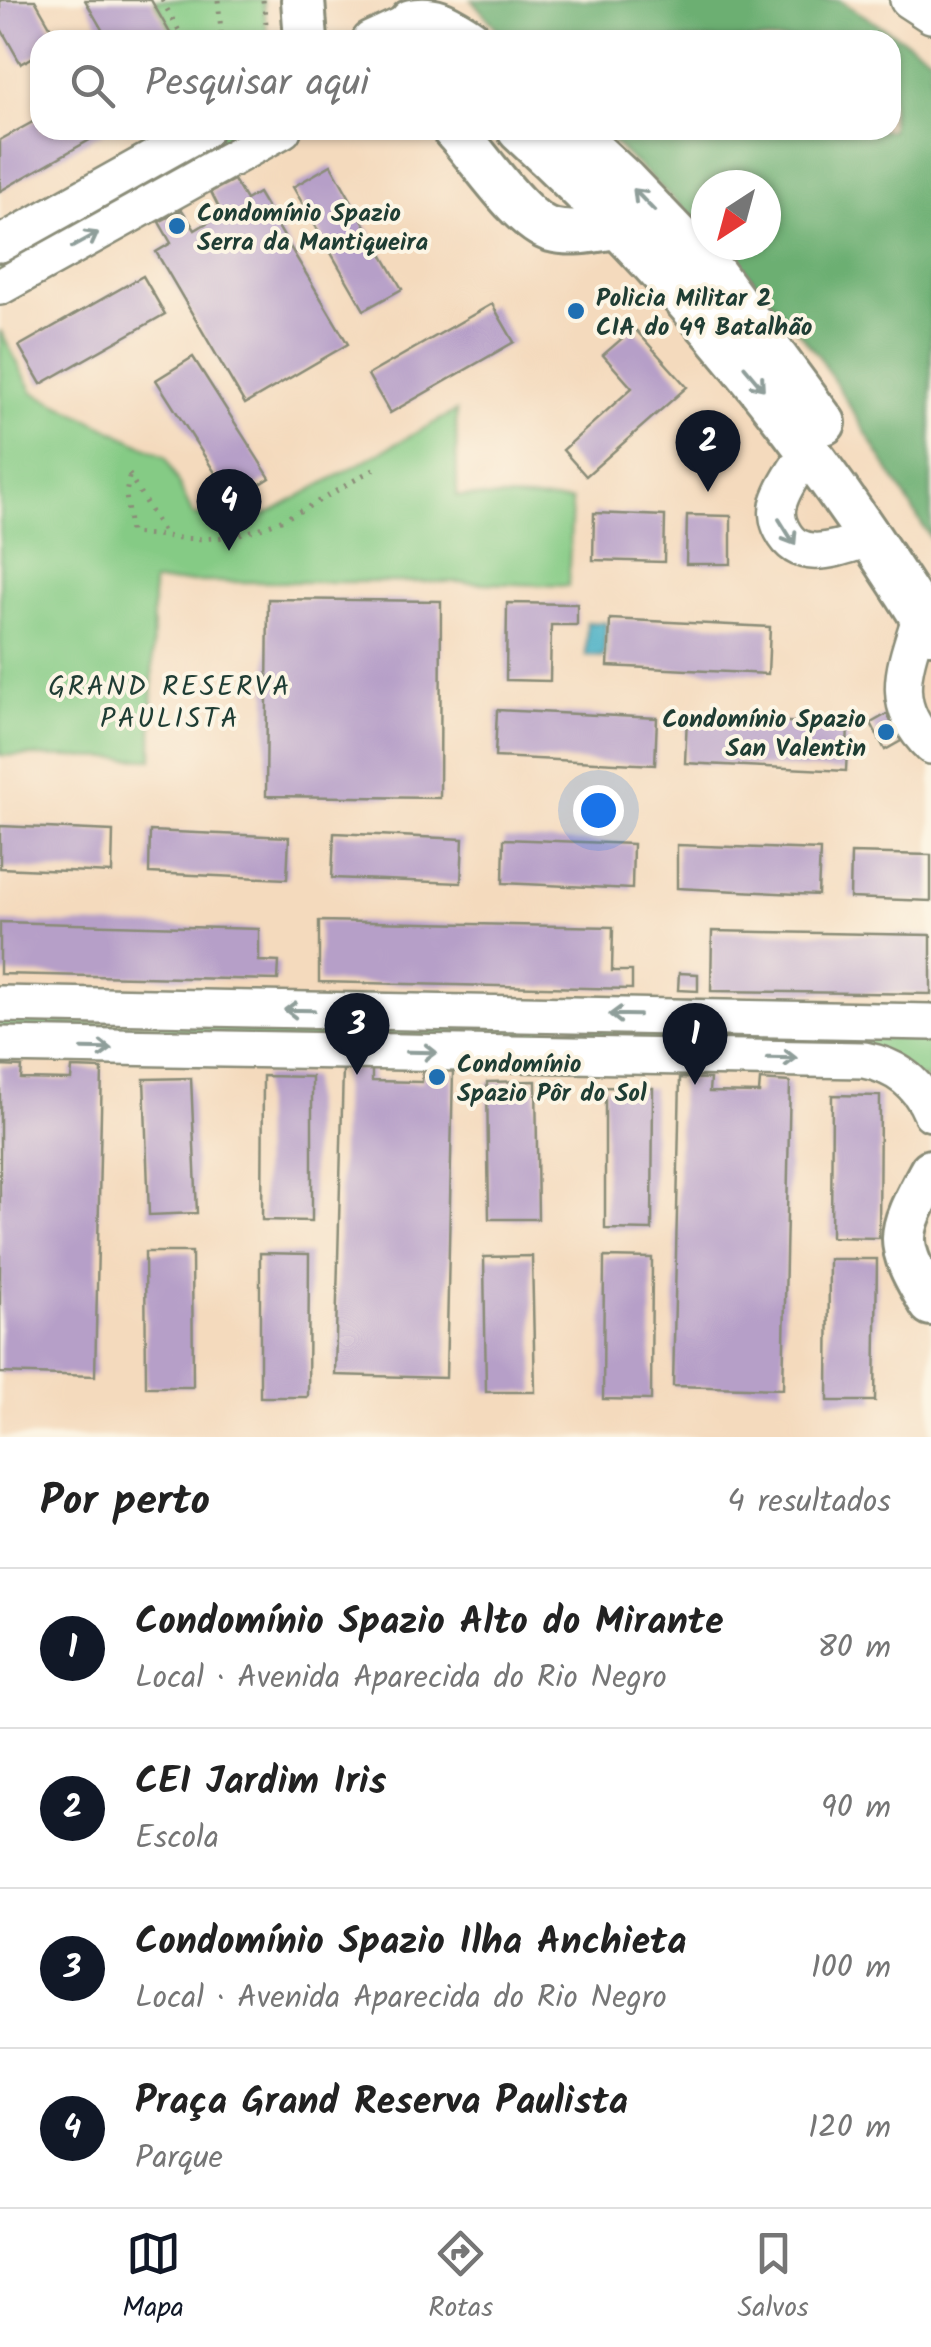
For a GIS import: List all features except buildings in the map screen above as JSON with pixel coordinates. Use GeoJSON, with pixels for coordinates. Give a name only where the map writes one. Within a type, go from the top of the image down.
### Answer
{"type":"FeatureCollection","features":[{"type":"Feature","properties":{"kind":"main road"},"geometry":{"type":"LineString","coordinates":[[303,0],[305,30]]}},
{"type":"Feature","properties":{"kind":"main road"},"geometry":{"type":"LineString","coordinates":[[448,0],[472,30]]}},
{"type":"Feature","properties":{"kind":"main road"},"geometry":{"type":"LineString","coordinates":[[408,25],[428,18],[454,30]]}},
{"type":"Feature","properties":{"kind":"main road"},"geometry":{"type":"LineString","coordinates":[[450,140],[480,157],[528,218],[548,229],[580,233],[620,226]]}},
{"type":"Feature","properties":{"kind":"main road"},"geometry":{"type":"LineString","coordinates":[[544,140],[625,180],[715,274],[801,388],[928,611]]}},
{"type":"Feature","properties":{"kind":"main road"},"geometry":{"type":"LineString","coordinates":[[510,198],[546,198],[579,154]]}},
{"type":"Feature","properties":{"kind":"main road"},"geometry":{"type":"LineString","coordinates":[[579,154],[620,226],[774,402],[869,539],[928,611]]}},
{"type":"Feature","properties":{"kind":"main road"},"geometry":{"type":"LineString","coordinates":[[928,1193],[909,1210],[902,1237],[906,1260],[931,1304]]}},
{"type":"Feature","properties":{"kind":"street"},"geometry":{"type":"LineString","coordinates":[[908,0],[931,15]]}},
{"type":"Feature","properties":{"kind":"street"},"geometry":{"type":"LineString","coordinates":[[0,244],[186,140]]}},
{"type":"Feature","properties":{"kind":"street"},"geometry":{"type":"LineString","coordinates":[[0,287],[265,140]]}},
{"type":"Feature","properties":{"kind":"street"},"geometry":{"type":"LineString","coordinates":[[809,450],[781,496],[778,508],[782,532],[798,547],[819,552],[869,539]]}},
{"type":"Feature","properties":{"kind":"street"},"geometry":{"type":"LineString","coordinates":[[928,611],[906,665],[903,701],[919,734],[931,746]]}},
{"type":"Feature","properties":{"kind":"street"},"geometry":{"type":"LineString","coordinates":[[0,1004],[931,1022]]}},
{"type":"Feature","properties":{"kind":"street"},"geometry":{"type":"LineString","coordinates":[[0,1045],[864,1060],[898,1071],[922,1095],[931,1114]]}},
{"type":"Feature","properties":{"kind":"path"},"geometry":{"type":"LineString","coordinates":[[162,0],[178,30]]}},
{"type":"Feature","properties":{"kind":"path"},"geometry":{"type":"LineString","coordinates":[[218,0],[221,30]]}},
{"type":"Feature","properties":{"kind":"path"},"geometry":{"type":"LineString","coordinates":[[263,0],[267,30]]}},
{"type":"Feature","properties":{"kind":"path"},"geometry":{"type":"LineString","coordinates":[[165,536],[129,474],[126,494],[130,533],[165,536],[197,538],[262,530],[377,467]]}},
{"type":"Feature","properties":{"kind":"green space"},"geometry":{"type":"Polygon","coordinates":[[[155,0],[263,0],[267,30],[172,30],[155,0]]]}},
{"type":"Feature","properties":{"kind":"green space"},"geometry":{"type":"Polygon","coordinates":[[[472,0],[839,0],[887,30],[498,30],[472,0]]]}},
{"type":"Feature","properties":{"kind":"green space"},"geometry":{"type":"Polygon","coordinates":[[[901,38],[931,57],[931,539],[819,356],[736,260],[781,260],[781,170],[691,170],[691,216],[611,140],[901,140],[901,38]]]}},
{"type":"Feature","properties":{"kind":"green space"},"geometry":{"type":"Polygon","coordinates":[[[202,140],[246,140],[0,275],[0,251],[202,140]]]}},
{"type":"Feature","properties":{"kind":"green space"},"geometry":{"type":"Polygon","coordinates":[[[0,330],[33,392],[166,457],[193,515],[256,520],[456,411],[457,496],[572,501],[568,586],[153,582],[152,759],[0,755],[0,330]]]}},
{"type":"Feature","properties":{"kind":"green space"},"geometry":{"type":"Polygon","coordinates":[[[0,1019],[931,1033],[931,1089],[925,1078],[0,1039],[0,1019]]]}},
{"type":"Feature","properties":{"kind":"water"},"geometry":{"type":"Polygon","coordinates":[[[587,622],[606,623],[604,657],[586,656],[587,622]]]}},
{"type":"Feature","properties":{"kind":"place","name":"Condomínio Spazio Serra da Mantiqueira"},"geometry":{"type":"Point","coordinates":[177,226]}},
{"type":"Feature","properties":{"kind":"place","name":"Policia Militar 2 CIA do 49 Batalhão"},"geometry":{"type":"Point","coordinates":[576,311]}},
{"type":"Feature","properties":{"kind":"place","name":"CEI Jardim Iris"},"geometry":{"type":"Point","coordinates":[708,492]}},
{"type":"Feature","properties":{"kind":"place","name":"Praça Grand Reserva Paulista"},"geometry":{"type":"Point","coordinates":[229,551]}},
{"type":"Feature","properties":{"kind":"place","name":"Condomínio Spazio San Valentin"},"geometry":{"type":"Point","coordinates":[886,732]}},
{"type":"Feature","properties":{"kind":"place","name":"Condomínio Spazio Ilha Anchieta"},"geometry":{"type":"Point","coordinates":[357,1075]}},
{"type":"Feature","properties":{"kind":"place","name":"Condomínio Spazio Pôr do Sol"},"geometry":{"type":"Point","coordinates":[437,1077]}},
{"type":"Feature","properties":{"kind":"place","name":"Condomínio Spazio Alto do Mirante"},"geometry":{"type":"Point","coordinates":[695,1085]}},
{"type":"Feature","properties":{"kind":"district","name":"GRAND RESERVA PAULISTA"},"geometry":{"type":"Point","coordinates":[170,701]}}]}
